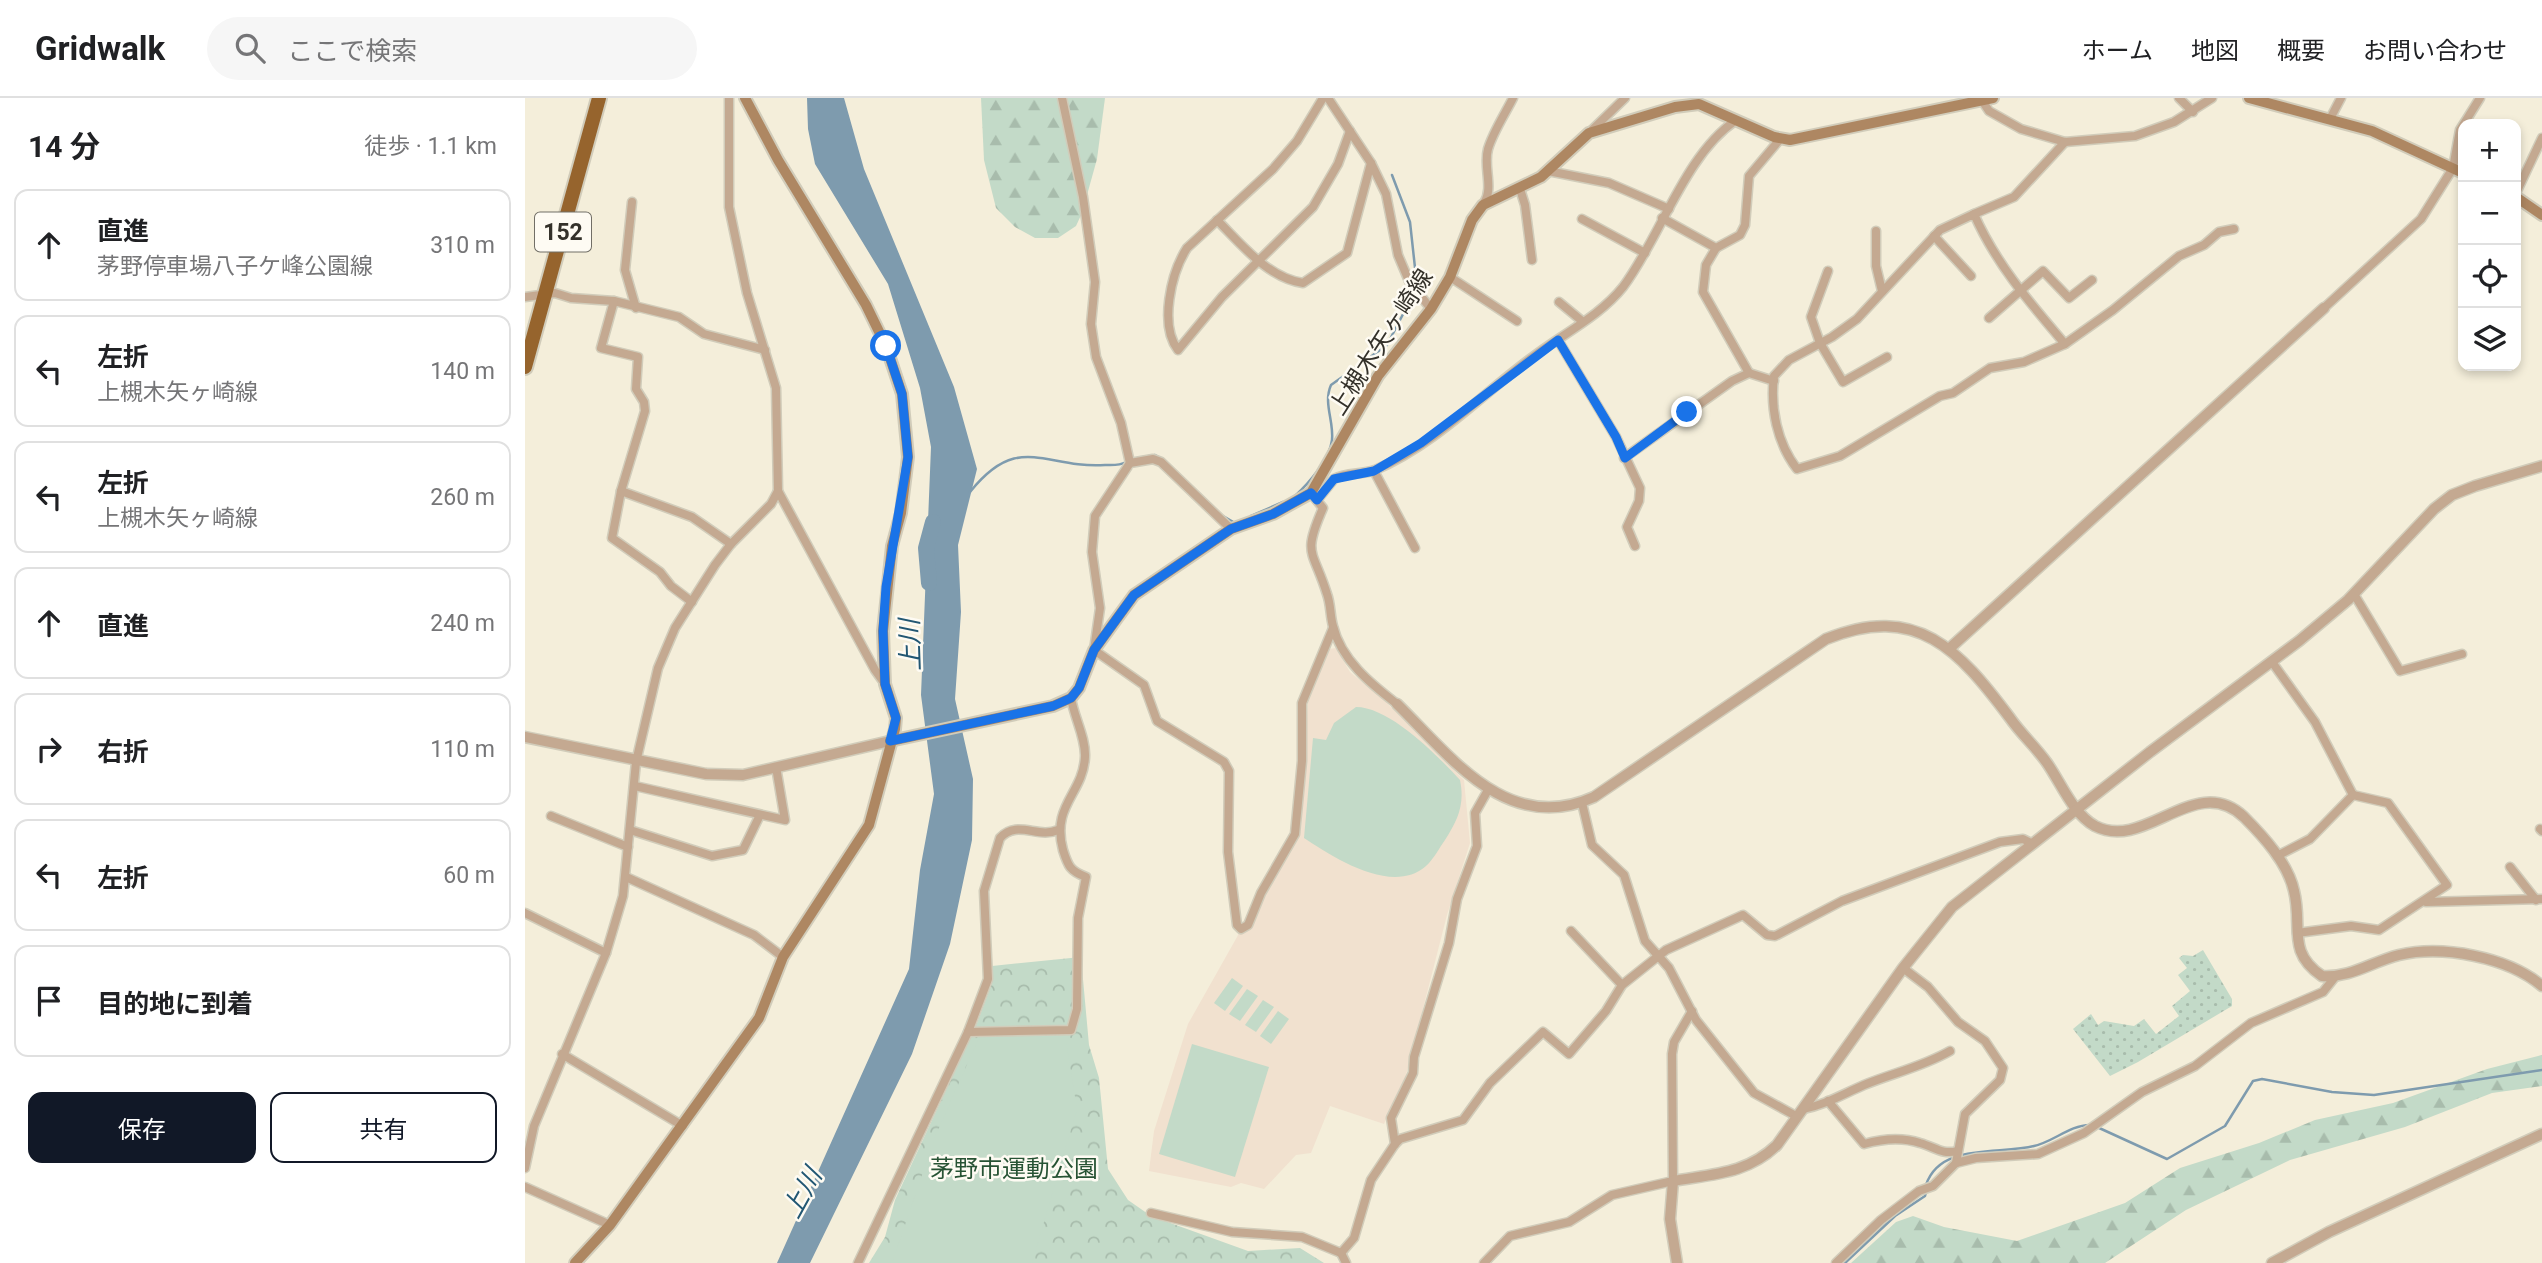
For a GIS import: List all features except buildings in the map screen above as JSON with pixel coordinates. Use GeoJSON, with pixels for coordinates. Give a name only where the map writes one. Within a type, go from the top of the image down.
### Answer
{"type":"FeatureCollection","features":[{"type":"Feature","properties":{"kind":"highway","name":"152"},"geometry":{"type":"LineString","coordinates":[[525,367],[599,98]]}},
{"type":"Feature","properties":{"kind":"main road"},"geometry":{"type":"LineString","coordinates":[[575,1263],[610,1225],[759,1018],[783,957],[869,825],[896,718],[885,684],[883,631],[886,587],[908,457],[902,394],[886,346],[866,304],[778,160],[745,98]]}},
{"type":"Feature","properties":{"kind":"main road"},"geometry":{"type":"LineString","coordinates":[[2249,98],[2331,117],[2372,131],[2458,171]]}},
{"type":"Feature","properties":{"kind":"main road"},"geometry":{"type":"LineString","coordinates":[[1483,205],[1520,189],[1548,171],[1589,133],[1675,107],[1699,104],[1781,138],[1825,134],[1988,100]]}},
{"type":"Feature","properties":{"kind":"main road"},"geometry":{"type":"LineString","coordinates":[[2521,199],[2542,215]]}},
{"type":"Feature","properties":{"kind":"main road","name":"上槻木矢ヶ崎線"},"geometry":{"type":"LineString","coordinates":[[1314,497],[1378,376],[1427,305],[1450,277],[1472,220],[1483,205]]}},
{"type":"Feature","properties":{"kind":"main road"},"geometry":{"type":"LineString","coordinates":[[890,741],[1053,706],[1071,698],[1079,688],[1094,650],[1134,595],[1231,529],[1314,497]]}},
{"type":"Feature","properties":{"kind":"street"},"geometry":{"type":"LineString","coordinates":[[729,98],[729,207],[747,293],[765,350],[778,408],[775,476],[778,491],[885,684]]}},
{"type":"Feature","properties":{"kind":"street"},"geometry":{"type":"LineString","coordinates":[[1062,98],[1083,197],[1095,282],[1091,324],[1096,357],[1121,423],[1129,460],[1095,516],[1092,552],[1100,608],[1094,650],[1144,685],[1157,721],[1224,762],[1229,771],[1230,884],[1237,925],[1241,929],[1248,925],[1261,893],[1295,834],[1302,761],[1302,703],[1333,628]]}},
{"type":"Feature","properties":{"kind":"street"},"geometry":{"type":"LineString","coordinates":[[1323,98],[1297,141],[1273,169],[1188,248],[1177,263],[1170,309],[1169,339],[1178,350],[1258,260],[1313,206],[1338,164],[1350,131]]}},
{"type":"Feature","properties":{"kind":"street"},"geometry":{"type":"LineString","coordinates":[[1483,205],[1489,196],[1486,166],[1488,148],[1513,98]]}},
{"type":"Feature","properties":{"kind":"street"},"geometry":{"type":"LineString","coordinates":[[1589,133],[1625,98]]}},
{"type":"Feature","properties":{"kind":"street"},"geometry":{"type":"LineString","coordinates":[[2179,98],[2193,112]]}},
{"type":"Feature","properties":{"kind":"street"},"geometry":{"type":"LineString","coordinates":[[1988,100],[1989,111],[2021,129],[2065,142],[2135,136],[2193,112],[2212,98]]}},
{"type":"Feature","properties":{"kind":"street"},"geometry":{"type":"LineString","coordinates":[[2331,117],[2341,98]]}},
{"type":"Feature","properties":{"kind":"street"},"geometry":{"type":"LineString","coordinates":[[2467,119],[2480,98]]}},
{"type":"Feature","properties":{"kind":"street"},"geometry":{"type":"LineString","coordinates":[[1331,100],[1371,163],[1386,194],[1398,255],[1409,281],[1427,305]]}},
{"type":"Feature","properties":{"kind":"street"},"geometry":{"type":"LineString","coordinates":[[1735,121],[1718,133],[1662,218],[1645,253],[1607,304],[1455,420],[1374,471],[1339,476],[1314,497],[1323,508],[1310,538],[1310,551],[1331,605],[1333,628],[1353,666],[1488,790],[1522,805],[1555,807],[1582,803],[1826,639],[1881,625],[1918,631],[1950,648],[1971,667],[2046,761],[2077,809],[2096,827],[2126,832],[2193,804],[2217,803],[2232,807],[2244,817],[2277,856],[2294,888],[2297,933],[2302,958],[2322,976],[2347,976],[2401,954],[2420,952],[2506,963],[2542,986]]}},
{"type":"Feature","properties":{"kind":"street"},"geometry":{"type":"LineString","coordinates":[[1774,381],[1749,373],[1703,292],[1706,265],[1716,248],[1740,235],[1745,225],[1749,176],[1781,138]]}},
{"type":"Feature","properties":{"kind":"street"},"geometry":{"type":"LineString","coordinates":[[2521,184],[2542,138]]}},
{"type":"Feature","properties":{"kind":"street"},"geometry":{"type":"LineString","coordinates":[[2065,142],[2014,197],[1940,230],[1857,319],[1783,365],[1774,381],[1774,411],[1782,444],[1797,469],[1840,456],[1940,396],[1954,393],[1990,368],[2024,362],[2065,344],[2113,310],[2179,256],[2204,246],[2219,232],[2234,229]]}},
{"type":"Feature","properties":{"kind":"street"},"geometry":{"type":"LineString","coordinates":[[1217,220],[1258,260],[1288,281],[1303,283],[1347,253],[1371,163]]}},
{"type":"Feature","properties":{"kind":"street"},"geometry":{"type":"LineString","coordinates":[[1548,171],[1609,183],[1669,209]]}},
{"type":"Feature","properties":{"kind":"street"},"geometry":{"type":"LineString","coordinates":[[1950,648],[2421,219],[2458,171]]}},
{"type":"Feature","properties":{"kind":"street"},"geometry":{"type":"LineString","coordinates":[[1520,189],[1525,205],[1532,260]]}},
{"type":"Feature","properties":{"kind":"street"},"geometry":{"type":"LineString","coordinates":[[632,202],[625,270],[636,308]]}},
{"type":"Feature","properties":{"kind":"street"},"geometry":{"type":"LineString","coordinates":[[1974,214],[1987,245],[2065,344]]}},
{"type":"Feature","properties":{"kind":"street"},"geometry":{"type":"LineString","coordinates":[[1662,218],[1716,248]]}},
{"type":"Feature","properties":{"kind":"street"},"geometry":{"type":"LineString","coordinates":[[1582,219],[1645,253]]}},
{"type":"Feature","properties":{"kind":"street"},"geometry":{"type":"LineString","coordinates":[[1876,231],[1876,266],[1882,291]]}},
{"type":"Feature","properties":{"kind":"street"},"geometry":{"type":"LineString","coordinates":[[1934,236],[1971,276]]}},
{"type":"Feature","properties":{"kind":"street"},"geometry":{"type":"LineString","coordinates":[[1828,271],[1811,317],[1820,343],[1843,382],[1887,357]]}},
{"type":"Feature","properties":{"kind":"street"},"geometry":{"type":"LineString","coordinates":[[1989,318],[2043,271],[2069,298],[2092,280]]}},
{"type":"Feature","properties":{"kind":"street"},"geometry":{"type":"LineString","coordinates":[[1450,277],[1517,321]]}},
{"type":"Feature","properties":{"kind":"street"},"geometry":{"type":"LineString","coordinates":[[525,297],[555,293],[571,298],[614,301],[679,317],[704,334],[765,350]]}},
{"type":"Feature","properties":{"kind":"street"},"geometry":{"type":"LineString","coordinates":[[614,301],[601,348],[638,357],[636,388],[644,402],[645,411],[621,491],[612,538],[660,572],[671,586],[692,602]]}},
{"type":"Feature","properties":{"kind":"street"},"geometry":{"type":"LineString","coordinates":[[1559,302],[1583,321]]}},
{"type":"Feature","properties":{"kind":"street"},"geometry":{"type":"LineString","coordinates":[[1558,340],[1616,437],[1640,488],[1639,501],[1627,527],[1635,546]]}},
{"type":"Feature","properties":{"kind":"street"},"geometry":{"type":"LineString","coordinates":[[1625,458],[1687,412],[1749,373]]}},
{"type":"Feature","properties":{"kind":"street"},"geometry":{"type":"LineString","coordinates":[[1129,460],[1153,459],[1161,462],[1231,529]]}},
{"type":"Feature","properties":{"kind":"street"},"geometry":{"type":"LineString","coordinates":[[1484,1263],[1510,1236],[1569,1222],[1612,1195],[1743,1168],[1759,1162],[1777,1145],[1903,968],[1952,907],[2031,843],[2272,662],[2354,594],[2434,509],[2452,495],[2542,466]]}},
{"type":"Feature","properties":{"kind":"street"},"geometry":{"type":"LineString","coordinates":[[1374,471],[1415,548]]}},
{"type":"Feature","properties":{"kind":"street"},"geometry":{"type":"LineString","coordinates":[[621,491],[692,517],[731,544]]}},
{"type":"Feature","properties":{"kind":"street"},"geometry":{"type":"LineString","coordinates":[[525,1168],[534,1126],[606,953],[626,877],[636,762],[658,668],[675,628],[731,544],[771,504],[778,491]]}},
{"type":"Feature","properties":{"kind":"street"},"geometry":{"type":"LineString","coordinates":[[2354,594],[2400,671],[2462,654]]}},
{"type":"Feature","properties":{"kind":"street"},"geometry":{"type":"LineString","coordinates":[[2272,662],[2315,722],[2353,795],[2388,803],[2447,885],[2379,930],[2351,926],[2297,933]]}},
{"type":"Feature","properties":{"kind":"street"},"geometry":{"type":"LineString","coordinates":[[968,1032],[1071,1030],[1077,1009],[1078,918],[1086,877],[1072,872],[1067,865],[1058,830],[1084,762],[1084,744],[1071,698]]}},
{"type":"Feature","properties":{"kind":"street"},"geometry":{"type":"LineString","coordinates":[[525,737],[636,762],[706,774],[743,775],[890,741]]}},
{"type":"Feature","properties":{"kind":"street"},"geometry":{"type":"LineString","coordinates":[[635,786],[785,820],[776,767]]}},
{"type":"Feature","properties":{"kind":"street"},"geometry":{"type":"LineString","coordinates":[[1395,1144],[1391,1118],[1413,1073],[1414,1057],[1449,943],[1457,899],[1477,846],[1475,813],[1488,790]]}},
{"type":"Feature","properties":{"kind":"street"},"geometry":{"type":"LineString","coordinates":[[2277,856],[2310,839],[2353,795]]}},
{"type":"Feature","properties":{"kind":"street"},"geometry":{"type":"LineString","coordinates":[[1582,803],[1588,838],[1624,875],[1633,897],[1641,933],[1659,956],[1692,1012],[1753,1093],[1800,1112],[1866,1084],[1925,1065],[1950,1051]]}},
{"type":"Feature","properties":{"kind":"street"},"geometry":{"type":"LineString","coordinates":[[630,830],[712,856],[722,856],[743,850],[760,815]]}},
{"type":"Feature","properties":{"kind":"street"},"geometry":{"type":"LineString","coordinates":[[551,816],[628,847]]}},
{"type":"Feature","properties":{"kind":"street"},"geometry":{"type":"LineString","coordinates":[[858,1263],[968,1032],[988,979],[983,891],[1000,838],[1006,831],[1017,828],[1051,834],[1058,830]]}},
{"type":"Feature","properties":{"kind":"street"},"geometry":{"type":"LineString","coordinates":[[1341,1252],[1355,1238],[1371,1180],[1400,1139],[1463,1120],[1490,1083],[1543,1032],[1569,1054],[1606,1011],[1622,985],[1683,940],[1743,915],[1767,935],[1775,936],[1842,901],[1988,846],[2023,839],[2031,843]]}},
{"type":"Feature","properties":{"kind":"street"},"geometry":{"type":"LineString","coordinates":[[2510,867],[2539,900]]}},
{"type":"Feature","properties":{"kind":"street"},"geometry":{"type":"LineString","coordinates":[[626,877],[754,935],[783,957]]}},
{"type":"Feature","properties":{"kind":"street"},"geometry":{"type":"LineString","coordinates":[[2424,902],[2539,900]]}},
{"type":"Feature","properties":{"kind":"street"},"geometry":{"type":"LineString","coordinates":[[525,913],[606,953]]}},
{"type":"Feature","properties":{"kind":"street"},"geometry":{"type":"LineString","coordinates":[[1571,931],[1622,985]]}},
{"type":"Feature","properties":{"kind":"street"},"geometry":{"type":"LineString","coordinates":[[1903,968],[1928,987],[1958,1022],[1992,1048],[2003,1068],[2000,1080],[1965,1114],[1956,1163]]}},
{"type":"Feature","properties":{"kind":"street"},"geometry":{"type":"LineString","coordinates":[[1836,1263],[1881,1220],[1920,1191],[1932,1187],[1956,1163],[2038,1154],[2089,1130],[2142,1092],[2195,1066],[2251,1023],[2323,992],[2335,977]]}},
{"type":"Feature","properties":{"kind":"street"},"geometry":{"type":"LineString","coordinates":[[1677,1263],[1670,1219],[1673,1181],[1672,1054],[1674,1042],[1692,1012]]}},
{"type":"Feature","properties":{"kind":"street"},"geometry":{"type":"LineString","coordinates":[[562,1054],[683,1126]]}},
{"type":"Feature","properties":{"kind":"street"},"geometry":{"type":"LineString","coordinates":[[1828,1101],[1864,1144],[1883,1139],[1908,1140],[1946,1154],[1957,1151]]}},
{"type":"Feature","properties":{"kind":"street"},"geometry":{"type":"LineString","coordinates":[[2272,1263],[2329,1232],[2542,1134]]}},
{"type":"Feature","properties":{"kind":"street"},"geometry":{"type":"LineString","coordinates":[[525,1187],[610,1225]]}},
{"type":"Feature","properties":{"kind":"street"},"geometry":{"type":"LineString","coordinates":[[1151,1213],[1232,1232],[1302,1237],[1341,1252],[1346,1263]]}},
{"type":"Feature","properties":{"kind":"shaded area"},"geometry":{"type":"Polygon","coordinates":[[[1336,648],[1350,672],[1384,700],[1464,780],[1470,843],[1447,915],[1406,1075],[1384,1124],[1330,1106],[1311,1153],[1296,1155],[1264,1189],[1241,1183],[1231,1187],[1149,1171],[1154,1131],[1188,1024],[1237,937],[1262,882],[1301,831],[1308,702],[1329,649],[1336,648]]]}},
{"type":"Feature","properties":{"kind":"green space"},"geometry":{"type":"Polygon","coordinates":[[[981,98],[1105,98],[1097,159],[1082,213],[1076,226],[1058,238],[1035,238],[1015,227],[996,208],[984,160],[981,98]]]}},
{"type":"Feature","properties":{"kind":"green space"},"geometry":{"type":"Polygon","coordinates":[[[1356,707],[1384,715],[1413,734],[1460,780],[1461,804],[1454,826],[1426,866],[1412,874],[1397,877],[1363,870],[1304,838],[1313,738],[1326,740],[1334,723],[1356,707]]]}},
{"type":"Feature","properties":{"kind":"green space"},"geometry":{"type":"Polygon","coordinates":[[[2203,950],[2232,999],[2232,1006],[2110,1076],[2073,1029],[2091,1014],[2098,1025],[2104,1021],[2134,1026],[2144,1019],[2156,1034],[2179,1016],[2172,1006],[2190,991],[2178,975],[2187,968],[2179,958],[2183,955],[2193,956],[2203,950]]]}},
{"type":"Feature","properties":{"kind":"green space","name":"茅野市運動公園"},"geometry":{"type":"Polygon","coordinates":[[[1081,957],[1089,1045],[1099,1078],[1108,1169],[1128,1200],[1151,1216],[1248,1251],[1300,1248],[1324,1263],[869,1263],[885,1237],[895,1200],[977,1023],[992,983],[992,966],[1081,957]]]}},
{"type":"Feature","properties":{"kind":"green space"},"geometry":{"type":"Polygon","coordinates":[[[1232,978],[1243,986],[1225,1011],[1214,1003],[1232,978]]]}},
{"type":"Feature","properties":{"kind":"green space"},"geometry":{"type":"Polygon","coordinates":[[[1247,989],[1258,996],[1240,1021],[1229,1014],[1247,989]]]}},
{"type":"Feature","properties":{"kind":"green space"},"geometry":{"type":"Polygon","coordinates":[[[1263,1000],[1274,1007],[1256,1032],[1245,1025],[1263,1000]]]}},
{"type":"Feature","properties":{"kind":"green space"},"geometry":{"type":"Polygon","coordinates":[[[1278,1011],[1289,1019],[1271,1044],[1260,1036],[1278,1011]]]}},
{"type":"Feature","properties":{"kind":"green space"},"geometry":{"type":"Polygon","coordinates":[[[980,1035],[1057,1036],[1066,1042],[1077,1109],[1032,1263],[892,1263],[935,1137],[980,1035]]]}},
{"type":"Feature","properties":{"kind":"green space"},"geometry":{"type":"Polygon","coordinates":[[[1192,1044],[1269,1067],[1235,1177],[1159,1154],[1192,1044]]]}},
{"type":"Feature","properties":{"kind":"green space"},"geometry":{"type":"Polygon","coordinates":[[[2542,1055],[2542,1086],[2492,1093],[2405,1127],[2290,1160],[2186,1210],[2105,1263],[1851,1263],[1896,1222],[1913,1216],[1944,1227],[2017,1241],[2125,1203],[2180,1168],[2259,1143],[2315,1120],[2393,1103],[2487,1069],[2542,1055]]]}},
{"type":"Feature","properties":{"kind":"water"},"geometry":{"type":"Polygon","coordinates":[[[807,98],[844,98],[864,169],[954,387],[977,469],[958,545],[961,612],[955,699],[973,779],[972,840],[950,944],[912,1054],[810,1263],[777,1263],[909,969],[920,870],[934,794],[921,695],[931,447],[920,388],[888,284],[815,164],[808,129],[807,98]]]}},
{"type":"Feature","properties":{"kind":"waterway"},"geometry":{"type":"LineString","coordinates":[[1392,175],[1410,222],[1417,286]]}},
{"type":"Feature","properties":{"kind":"waterway"},"geometry":{"type":"LineString","coordinates":[[1295,496],[1318,470],[1330,447],[1332,433],[1328,399],[1331,385],[1387,345],[1414,293]]}},
{"type":"Feature","properties":{"kind":"waterway"},"geometry":{"type":"LineString","coordinates":[[1132,459],[1155,455],[1162,459]]}},
{"type":"Feature","properties":{"kind":"waterway"},"geometry":{"type":"LineString","coordinates":[[970,492],[987,473],[1018,458],[1033,457],[1084,465],[1115,465],[1126,462]]}},
{"type":"Feature","properties":{"kind":"waterway"},"geometry":{"type":"LineString","coordinates":[[1251,516],[1283,502]]}},
{"type":"Feature","properties":{"kind":"waterway"},"geometry":{"type":"LineString","coordinates":[[1223,516],[1235,523]]}},
{"type":"Feature","properties":{"kind":"waterway","name":"上川"},"geometry":{"type":"LineString","coordinates":[[929,583],[926,548],[933,522]]}},
{"type":"Feature","properties":{"kind":"waterway"},"geometry":{"type":"LineString","coordinates":[[2097,1127],[2167,1159],[2225,1126],[2253,1081],[2262,1079],[2332,1092],[2374,1095],[2542,1070]]}},
{"type":"Feature","properties":{"kind":"waterway"},"geometry":{"type":"LineString","coordinates":[[1926,1185],[1933,1171],[1957,1156],[2034,1146],[2075,1128],[2090,1125]]}},
{"type":"Feature","properties":{"kind":"waterway"},"geometry":{"type":"LineString","coordinates":[[1845,1263],[1895,1216],[1925,1196],[1926,1192]]}},
{"type":"Feature","properties":{"kind":"route"},"geometry":{"type":"LineString","coordinates":[[886,346],[902,394],[908,457],[901,513],[892,546],[886,587],[883,631],[885,684],[896,718],[890,741],[1053,706],[1071,698],[1079,688],[1094,650],[1103,642],[1134,595],[1231,529],[1273,514],[1311,493],[1317,500],[1339,476],[1374,471],[1390,462],[1455,420],[1548,345],[1558,340],[1574,371],[1616,437],[1625,458],[1687,412]]}}]}
